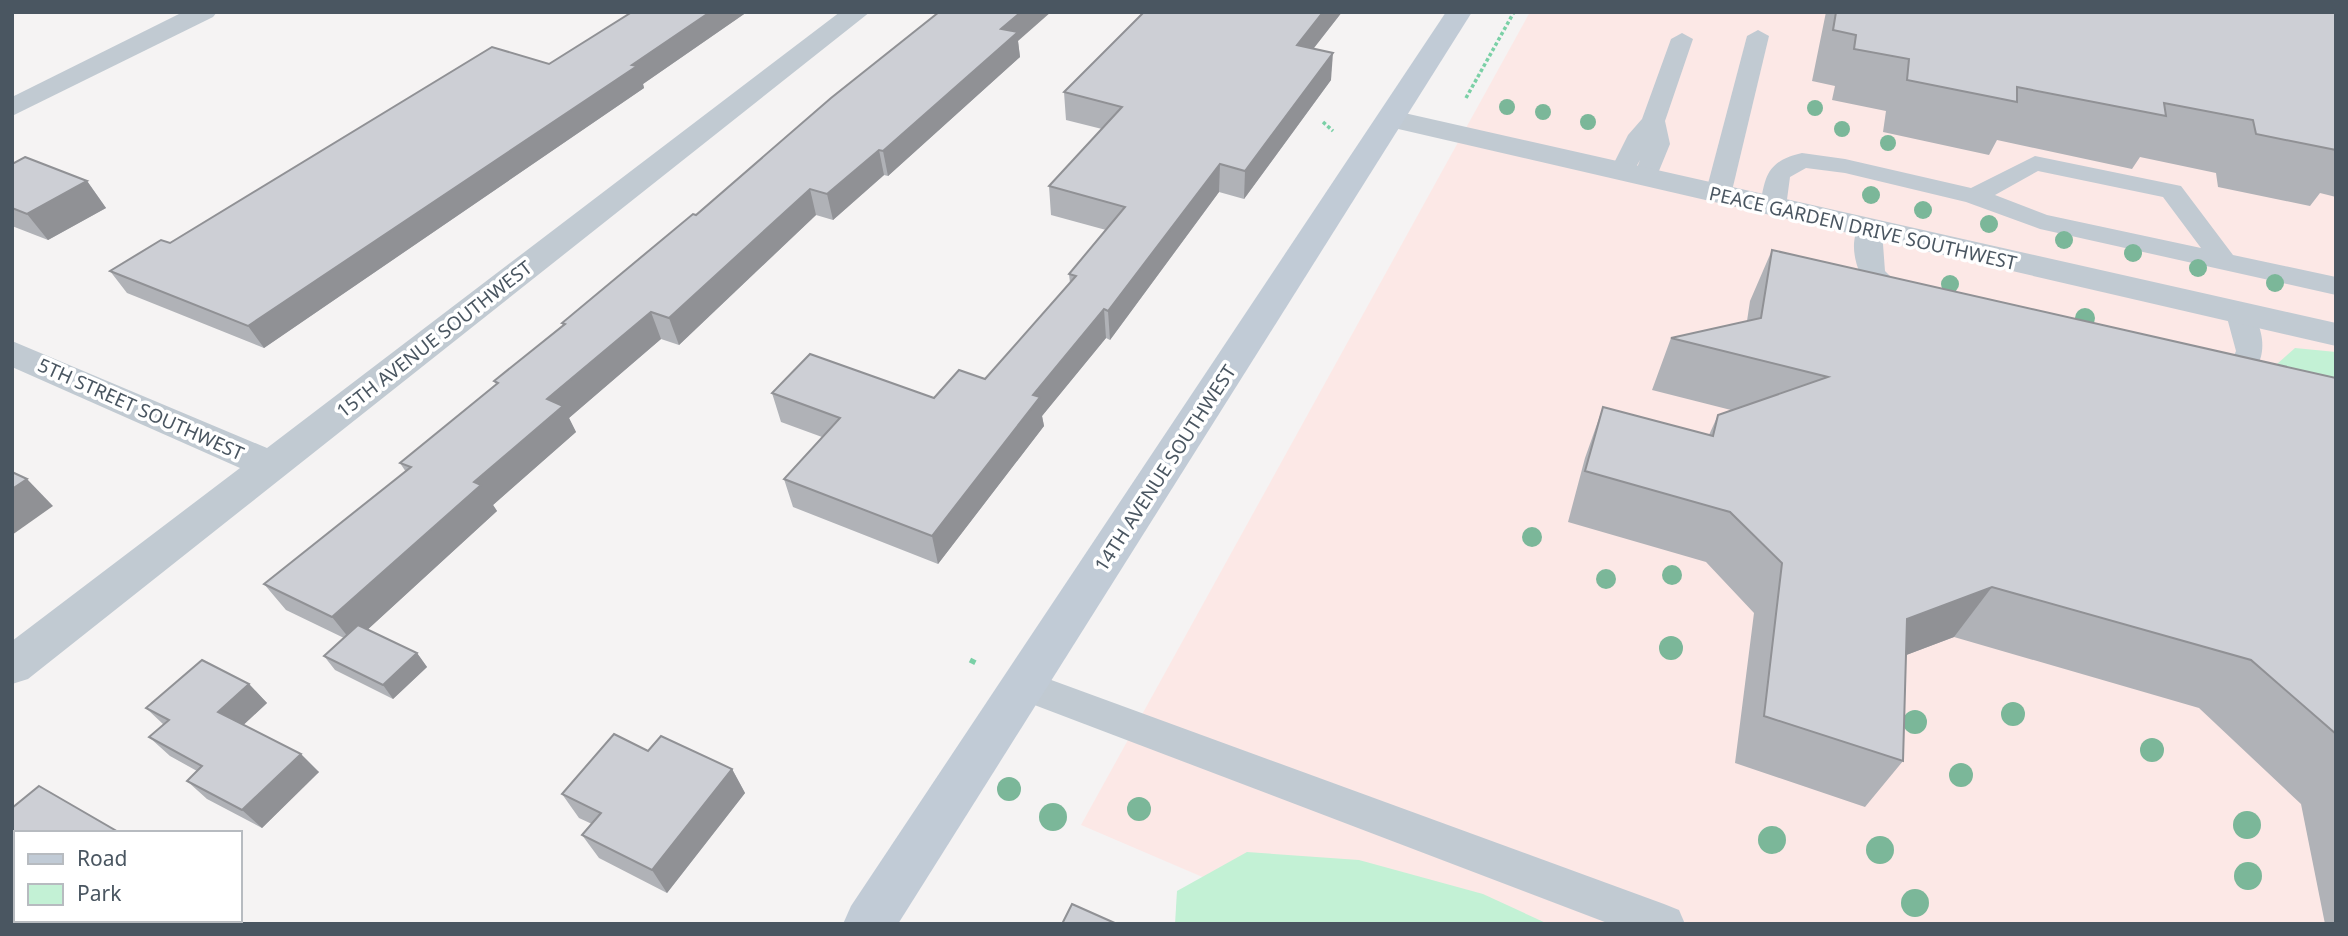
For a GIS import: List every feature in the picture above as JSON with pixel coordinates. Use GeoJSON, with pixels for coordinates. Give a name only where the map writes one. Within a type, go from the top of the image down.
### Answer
{"type":"FeatureCollection","features":[{"type":"Feature","properties":{"kind":"street"},"geometry":{"type":"LineString","coordinates":[[12,108],[204,12]]}},
{"type":"Feature","properties":{"kind":"street","name":"15TH AVENUE SOUTHWEST"},"geometry":{"type":"LineString","coordinates":[[12,666],[857,12]]}},
{"type":"Feature","properties":{"kind":"street","name":"14TH AVENUE SOUTHWEST"},"geometry":{"type":"LineString","coordinates":[[869,924],[1459,12]]}},
{"type":"Feature","properties":{"kind":"street","name":"PEACE GARDEN DRIVE SOUTHWEST"},"geometry":{"type":"LineString","coordinates":[[1391,119],[1869,231],[2336,335]]}},
{"type":"Feature","properties":{"kind":"street","name":"5TH STREET SOUTHWEST"},"geometry":{"type":"LineString","coordinates":[[12,353],[270,465]]}},
{"type":"Feature","properties":{"kind":"lane"},"geometry":{"type":"LineString","coordinates":[[1718,195],[1758,36]]}},
{"type":"Feature","properties":{"kind":"lane"},"geometry":{"type":"LineString","coordinates":[[1633,175],[1640,135],[1653,121],[1682,39]]}},
{"type":"Feature","properties":{"kind":"lane"},"geometry":{"type":"LineString","coordinates":[[1773,207],[1778,174],[1802,160],[1845,166],[1975,196],[2040,221],[2336,286]]}},
{"type":"Feature","properties":{"kind":"lane"},"geometry":{"type":"LineString","coordinates":[[1975,196],[2035,163],[2172,191],[2224,261]]}},
{"type":"Feature","properties":{"kind":"lane"},"geometry":{"type":"LineString","coordinates":[[1869,231],[1870,273],[1882,288],[1901,300],[1926,309]]}},
{"type":"Feature","properties":{"kind":"lane"},"geometry":{"type":"LineString","coordinates":[[2184,372],[2226,373],[2245,364],[2250,351],[2240,314]]}},
{"type":"Feature","properties":{"kind":"lane"},"geometry":{"type":"LineString","coordinates":[[1024,685],[1664,924]]}},
{"type":"Feature","properties":{"kind":"path"},"geometry":{"type":"LineString","coordinates":[[1465,99],[1514,12]]}},
{"type":"Feature","properties":{"kind":"shaded area"},"geometry":{"type":"Polygon","coordinates":[[[1530,12],[2336,12],[2336,924],[1312,924],[1081,825],[1530,12]]]}},
{"type":"Feature","properties":{"kind":"green space"},"geometry":{"type":"Polygon","coordinates":[[[2295,348],[2336,352],[2336,419],[2268,372],[2295,348]]]}},
{"type":"Feature","properties":{"kind":"green space"},"geometry":{"type":"Polygon","coordinates":[[[1247,852],[1359,860],[1483,894],[1548,924],[1175,924],[1177,891],[1247,852]]]}},
{"type":"Feature","properties":{"kind":"building"},"geometry":{"type":"Polygon","coordinates":[[[632,12],[710,12],[632,65],[637,66],[248,326],[110,271],[161,240],[170,243],[492,47],[549,64],[632,12]]]}},
{"type":"Feature","properties":{"kind":"building"},"geometry":{"type":"Polygon","coordinates":[[[939,12],[1021,12],[1001,29],[1018,32],[883,151],[879,150],[827,194],[810,189],[669,318],[651,312],[547,399],[563,406],[474,482],[481,485],[332,617],[264,584],[411,467],[400,463],[498,383],[494,381],[565,324],[562,323],[693,214],[696,215],[831,98],[939,12]]]}},
{"type":"Feature","properties":{"kind":"building"},"geometry":{"type":"Polygon","coordinates":[[[1144,12],[1323,12],[1297,45],[1333,53],[1245,171],[1220,164],[1108,311],[1104,309],[1033,395],[1040,397],[932,536],[784,479],[840,418],[772,393],[810,354],[934,398],[959,370],[985,379],[1076,276],[1069,274],[1125,207],[1049,186],[1122,107],[1064,92],[1144,12]]]}},
{"type":"Feature","properties":{"kind":"building"},"geometry":{"type":"Polygon","coordinates":[[[1836,12],[2336,12],[2336,150],[2256,134],[2253,120],[2164,103],[2166,116],[2017,87],[2017,102],[1907,80],[1909,59],[1854,49],[1856,35],[1833,30],[1836,12]]]}},
{"type":"Feature","properties":{"kind":"building"},"geometry":{"type":"Polygon","coordinates":[[[25,157],[87,181],[27,214],[12,208],[12,164],[25,157]]]}},
{"type":"Feature","properties":{"kind":"building"},"geometry":{"type":"Polygon","coordinates":[[[1772,250],[2336,378],[2336,734],[2251,660],[1992,587],[1907,619],[1903,761],[1764,716],[1782,563],[1730,512],[1585,471],[1603,407],[1713,436],[1718,415],[1828,377],[1671,338],[1761,318],[1772,250]]]}},
{"type":"Feature","properties":{"kind":"building"},"geometry":{"type":"Polygon","coordinates":[[[12,472],[27,479],[12,489],[12,472]]]}},
{"type":"Feature","properties":{"kind":"building"},"geometry":{"type":"Polygon","coordinates":[[[358,625],[417,653],[383,685],[324,656],[358,625]]]}},
{"type":"Feature","properties":{"kind":"building"},"geometry":{"type":"Polygon","coordinates":[[[202,660],[249,684],[218,712],[301,754],[242,810],[187,781],[202,766],[149,737],[169,720],[146,708],[202,660]]]}},
{"type":"Feature","properties":{"kind":"building"},"geometry":{"type":"Polygon","coordinates":[[[614,734],[648,751],[661,736],[732,769],[652,870],[582,835],[601,813],[562,794],[614,734]]]}},
{"type":"Feature","properties":{"kind":"building"},"geometry":{"type":"Polygon","coordinates":[[[39,786],[117,831],[14,831],[14,916],[12,915],[12,808],[39,786]]]}},
{"type":"Feature","properties":{"kind":"building"},"geometry":{"type":"Polygon","coordinates":[[[1072,904],[1117,924],[1062,924],[1072,904]]]}},
{"type":"Feature","properties":{"kind":"building"},"geometry":{"type":"Polygon","coordinates":[[[24,922],[62,922],[60,924],[24,922]]]}}]}
